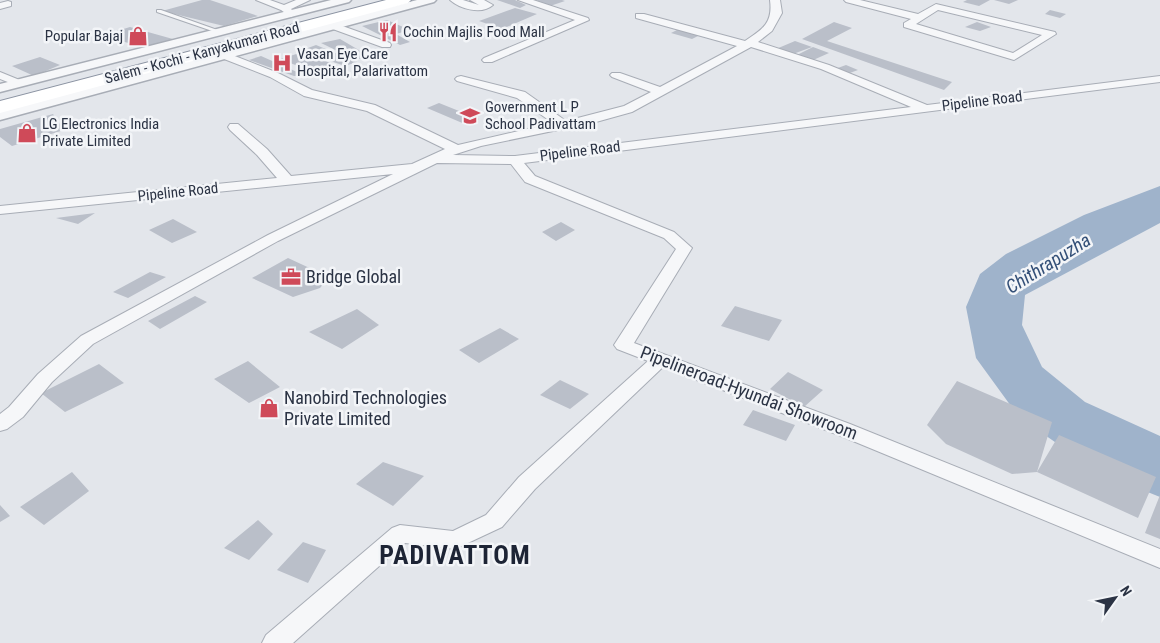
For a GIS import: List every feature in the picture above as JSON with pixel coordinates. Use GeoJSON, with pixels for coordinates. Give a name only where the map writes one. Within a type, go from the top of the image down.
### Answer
{"type":"FeatureCollection","features":[{"type":"Feature","properties":{"kind":"highway","name":"Salem - Kochi - Kanyakumari Road"},"geometry":{"type":"LineString","coordinates":[[0,97],[374,0]]}},
{"type":"Feature","properties":{"kind":"highway","name":"Salem - Kochi - Kanyakumari Road"},"geometry":{"type":"LineString","coordinates":[[0,107],[403,0]]}},
{"type":"Feature","properties":{"kind":"street"},"geometry":{"type":"LineString","coordinates":[[261,0],[288,11]]}},
{"type":"Feature","properties":{"kind":"street"},"geometry":{"type":"LineString","coordinates":[[288,11],[305,0]]}},
{"type":"Feature","properties":{"kind":"street"},"geometry":{"type":"LineString","coordinates":[[0,88],[220,32],[288,11],[346,0]]}},
{"type":"Feature","properties":{"kind":"street"},"geometry":{"type":"LineString","coordinates":[[0,115],[430,0]]}},
{"type":"Feature","properties":{"kind":"street"},"geometry":{"type":"LineString","coordinates":[[455,0],[478,8],[486,8],[488,5],[476,0]]}},
{"type":"Feature","properties":{"kind":"street"},"geometry":{"type":"LineString","coordinates":[[488,60],[584,20],[523,0]]}},
{"type":"Feature","properties":{"kind":"street"},"geometry":{"type":"LineString","coordinates":[[415,168],[456,149],[596,118],[628,109],[748,44],[768,29],[777,13],[778,0]]}},
{"type":"Feature","properties":{"kind":"street"},"geometry":{"type":"LineString","coordinates":[[849,0],[920,18],[936,7],[1051,34],[1014,57],[908,26],[920,18]]}},
{"type":"Feature","properties":{"kind":"street"},"geometry":{"type":"LineString","coordinates":[[640,16],[748,44],[825,67],[925,108]]}},
{"type":"Feature","properties":{"kind":"street"},"geometry":{"type":"LineString","coordinates":[[334,26],[386,44]]}},
{"type":"Feature","properties":{"kind":"street"},"geometry":{"type":"LineString","coordinates":[[223,55],[274,75],[308,93],[371,108],[456,149]]}},
{"type":"Feature","properties":{"kind":"street"},"geometry":{"type":"LineString","coordinates":[[0,75],[18,83]]}},
{"type":"Feature","properties":{"kind":"street"},"geometry":{"type":"LineString","coordinates":[[616,75],[661,91]]}},
{"type":"Feature","properties":{"kind":"street"},"geometry":{"type":"LineString","coordinates":[[462,79],[521,95],[562,124]]}},
{"type":"Feature","properties":{"kind":"street","name":"Pipeline Road"},"geometry":{"type":"LineString","coordinates":[[0,210],[415,168],[436,160],[515,160],[1160,79]]}},
{"type":"Feature","properties":{"kind":"street"},"geometry":{"type":"LineString","coordinates":[[234,127],[262,152],[287,180]]}},
{"type":"Feature","properties":{"kind":"street"},"geometry":{"type":"LineString","coordinates":[[0,424],[16,412],[46,378],[87,340],[273,238],[436,160]]}},
{"type":"Feature","properties":{"kind":"street","name":"Pipelineroad-Hyundai Showroom"},"geometry":{"type":"LineString","coordinates":[[515,160],[530,179],[669,235],[684,248],[623,345],[844,429],[1160,559]]}},
{"type":"Feature","properties":{"kind":"street"},"geometry":{"type":"LineString","coordinates":[[275,643],[400,534],[455,540],[494,521],[527,484],[661,359]]}},
{"type":"Feature","properties":{"kind":"lane"},"geometry":{"type":"LineString","coordinates":[[159,11],[220,32]]}},
{"type":"Feature","properties":{"kind":"water","name":"Chithrapuzha"},"geometry":{"type":"Polygon","coordinates":[[[1160,186],[1160,223],[1025,295],[1022,325],[1042,367],[1085,402],[1160,436],[1160,497],[1098,472],[1019,417],[976,358],[966,307],[980,274],[1006,254],[1084,215],[1160,186]]]}},
{"type":"Feature","properties":{"kind":"building"},"geometry":{"type":"Polygon","coordinates":[[[202,0],[210,0],[258,16],[224,26],[162,11],[202,0]]]}},
{"type":"Feature","properties":{"kind":"building"},"geometry":{"type":"Polygon","coordinates":[[[497,0],[515,0],[526,5],[520,8],[497,0]]]}},
{"type":"Feature","properties":{"kind":"building"},"geometry":{"type":"Polygon","coordinates":[[[536,0],[562,0],[565,1],[550,6],[536,0]]]}},
{"type":"Feature","properties":{"kind":"building"},"geometry":{"type":"Polygon","coordinates":[[[967,0],[990,0],[979,6],[963,2],[967,0]]]}},
{"type":"Feature","properties":{"kind":"building"},"geometry":{"type":"Polygon","coordinates":[[[994,0],[1018,0],[1009,4],[994,0]]]}},
{"type":"Feature","properties":{"kind":"building"},"geometry":{"type":"Polygon","coordinates":[[[515,8],[537,14],[502,29],[479,21],[515,8]]]}},
{"type":"Feature","properties":{"kind":"building"},"geometry":{"type":"Polygon","coordinates":[[[1050,10],[1066,14],[1060,18],[1045,14],[1050,10]]]}},
{"type":"Feature","properties":{"kind":"building","name":"Cochin Majlis Food Mall"},"geometry":{"type":"Polygon","coordinates":[[[387,20],[410,30],[396,34],[410,42],[400,45],[362,26],[387,20]]]}},
{"type":"Feature","properties":{"kind":"building"},"geometry":{"type":"Polygon","coordinates":[[[834,22],[852,28],[827,41],[952,82],[944,90],[802,39],[834,22]]]}},
{"type":"Feature","properties":{"kind":"building"},"geometry":{"type":"Polygon","coordinates":[[[977,22],[991,27],[980,31],[965,27],[977,22]]]}},
{"type":"Feature","properties":{"kind":"building","name":"Popular Bajaj"},"geometry":{"type":"Polygon","coordinates":[[[130,27],[180,41],[148,48],[113,39],[118,38],[107,34],[130,27]]]}},
{"type":"Feature","properties":{"kind":"building"},"geometry":{"type":"Polygon","coordinates":[[[679,29],[700,35],[692,39],[671,33],[679,29]]]}},
{"type":"Feature","properties":{"kind":"building"},"geometry":{"type":"Polygon","coordinates":[[[340,39],[369,56],[356,60],[321,43],[340,39]]]}},
{"type":"Feature","properties":{"kind":"building"},"geometry":{"type":"Polygon","coordinates":[[[795,41],[812,47],[793,54],[776,49],[795,41]]]}},
{"type":"Feature","properties":{"kind":"building"},"geometry":{"type":"Polygon","coordinates":[[[316,45],[357,62],[345,66],[310,54],[344,69],[326,77],[280,59],[303,52],[300,51],[316,45]]]}},
{"type":"Feature","properties":{"kind":"building"},"geometry":{"type":"Polygon","coordinates":[[[813,47],[829,53],[811,61],[795,56],[813,47]]]}},
{"type":"Feature","properties":{"kind":"building"},"geometry":{"type":"Polygon","coordinates":[[[261,56],[306,76],[294,76],[249,60],[261,56]]]}},
{"type":"Feature","properties":{"kind":"building"},"geometry":{"type":"Polygon","coordinates":[[[40,57],[60,65],[34,76],[12,66],[40,57]]]}},
{"type":"Feature","properties":{"kind":"building"},"geometry":{"type":"Polygon","coordinates":[[[846,65],[858,70],[847,74],[835,69],[846,65]]]}},
{"type":"Feature","properties":{"kind":"building"},"geometry":{"type":"Polygon","coordinates":[[[439,103],[479,119],[467,125],[427,108],[439,103]]]}},
{"type":"Feature","properties":{"kind":"building","name":"LG Electronics India Private Limited"},"geometry":{"type":"Polygon","coordinates":[[[53,114],[64,130],[12,146],[0,137],[0,129],[53,114]]]}},
{"type":"Feature","properties":{"kind":"building"},"geometry":{"type":"Polygon","coordinates":[[[95,213],[78,224],[56,218],[95,213]]]}},
{"type":"Feature","properties":{"kind":"building"},"geometry":{"type":"Polygon","coordinates":[[[173,219],[197,232],[172,243],[149,230],[173,219]]]}},
{"type":"Feature","properties":{"kind":"building"},"geometry":{"type":"Polygon","coordinates":[[[561,222],[575,230],[556,241],[542,232],[561,222]]]}},
{"type":"Feature","properties":{"kind":"building","name":"Bridge Global"},"geometry":{"type":"Polygon","coordinates":[[[288,258],[329,277],[320,288],[293,297],[252,278],[288,258]]]}},
{"type":"Feature","properties":{"kind":"building"},"geometry":{"type":"Polygon","coordinates":[[[150,272],[166,277],[128,298],[113,292],[150,272]]]}},
{"type":"Feature","properties":{"kind":"building"},"geometry":{"type":"Polygon","coordinates":[[[195,296],[207,302],[160,329],[148,321],[195,296]]]}},
{"type":"Feature","properties":{"kind":"building"},"geometry":{"type":"Polygon","coordinates":[[[735,306],[782,320],[769,341],[721,326],[735,306]]]}},
{"type":"Feature","properties":{"kind":"building"},"geometry":{"type":"Polygon","coordinates":[[[357,309],[379,325],[342,349],[309,332],[357,309]]]}},
{"type":"Feature","properties":{"kind":"building"},"geometry":{"type":"Polygon","coordinates":[[[500,328],[519,339],[479,363],[459,350],[500,328]]]}},
{"type":"Feature","properties":{"kind":"building"},"geometry":{"type":"Polygon","coordinates":[[[248,361],[280,387],[249,403],[214,379],[248,361]]]}},
{"type":"Feature","properties":{"kind":"building"},"geometry":{"type":"Polygon","coordinates":[[[99,364],[124,383],[65,412],[41,393],[99,364]]]}},
{"type":"Feature","properties":{"kind":"building"},"geometry":{"type":"Polygon","coordinates":[[[788,372],[823,390],[804,407],[770,389],[788,372]]]}},
{"type":"Feature","properties":{"kind":"building"},"geometry":{"type":"Polygon","coordinates":[[[560,380],[589,394],[570,409],[540,395],[560,380]]]}},
{"type":"Feature","properties":{"kind":"building"},"geometry":{"type":"Polygon","coordinates":[[[957,381],[1052,422],[1037,472],[1012,474],[946,444],[927,425],[957,381]]]}},
{"type":"Feature","properties":{"kind":"building"},"geometry":{"type":"Polygon","coordinates":[[[753,410],[795,425],[786,441],[743,425],[753,410]]]}},
{"type":"Feature","properties":{"kind":"building"},"geometry":{"type":"Polygon","coordinates":[[[1059,435],[1156,477],[1138,518],[1037,472],[1059,435]]]}},
{"type":"Feature","properties":{"kind":"building"},"geometry":{"type":"Polygon","coordinates":[[[383,462],[424,476],[393,506],[356,484],[383,462]]]}},
{"type":"Feature","properties":{"kind":"building"},"geometry":{"type":"Polygon","coordinates":[[[72,472],[89,491],[44,525],[20,507],[72,472]]]}},
{"type":"Feature","properties":{"kind":"building"},"geometry":{"type":"Polygon","coordinates":[[[1160,495],[1160,539],[1145,533],[1160,495]]]}},
{"type":"Feature","properties":{"kind":"building"},"geometry":{"type":"Polygon","coordinates":[[[0,505],[10,516],[0,522],[0,505]]]}},
{"type":"Feature","properties":{"kind":"building"},"geometry":{"type":"Polygon","coordinates":[[[258,520],[273,534],[249,560],[224,548],[258,520]]]}},
{"type":"Feature","properties":{"kind":"building"},"geometry":{"type":"Polygon","coordinates":[[[303,542],[326,550],[308,583],[277,570],[303,542]]]}},
{"type":"Feature","properties":{"kind":"place","name":"Cochin Majlis Food Mall"},"geometry":{"type":"Point","coordinates":[388,32]}},
{"type":"Feature","properties":{"kind":"place","name":"Popular Bajaj"},"geometry":{"type":"Point","coordinates":[138,36]}},
{"type":"Feature","properties":{"kind":"place","name":"Vasan Eye Care Hospital, Palarivattom"},"geometry":{"type":"Point","coordinates":[282,63]}},
{"type":"Feature","properties":{"kind":"place","name":"Government L P School Padivattam"},"geometry":{"type":"Point","coordinates":[470,116]}},
{"type":"Feature","properties":{"kind":"place","name":"LG Electronics India Private Limited"},"geometry":{"type":"Point","coordinates":[27,133]}},
{"type":"Feature","properties":{"kind":"place","name":"Bridge Global"},"geometry":{"type":"Point","coordinates":[291,277]}},
{"type":"Feature","properties":{"kind":"place","name":"Nanobird Technologies Private Limited"},"geometry":{"type":"Point","coordinates":[269,408]}},
{"type":"Feature","properties":{"kind":"district","name":"PADIVATTOM"},"geometry":{"type":"Point","coordinates":[455,555]}}]}
